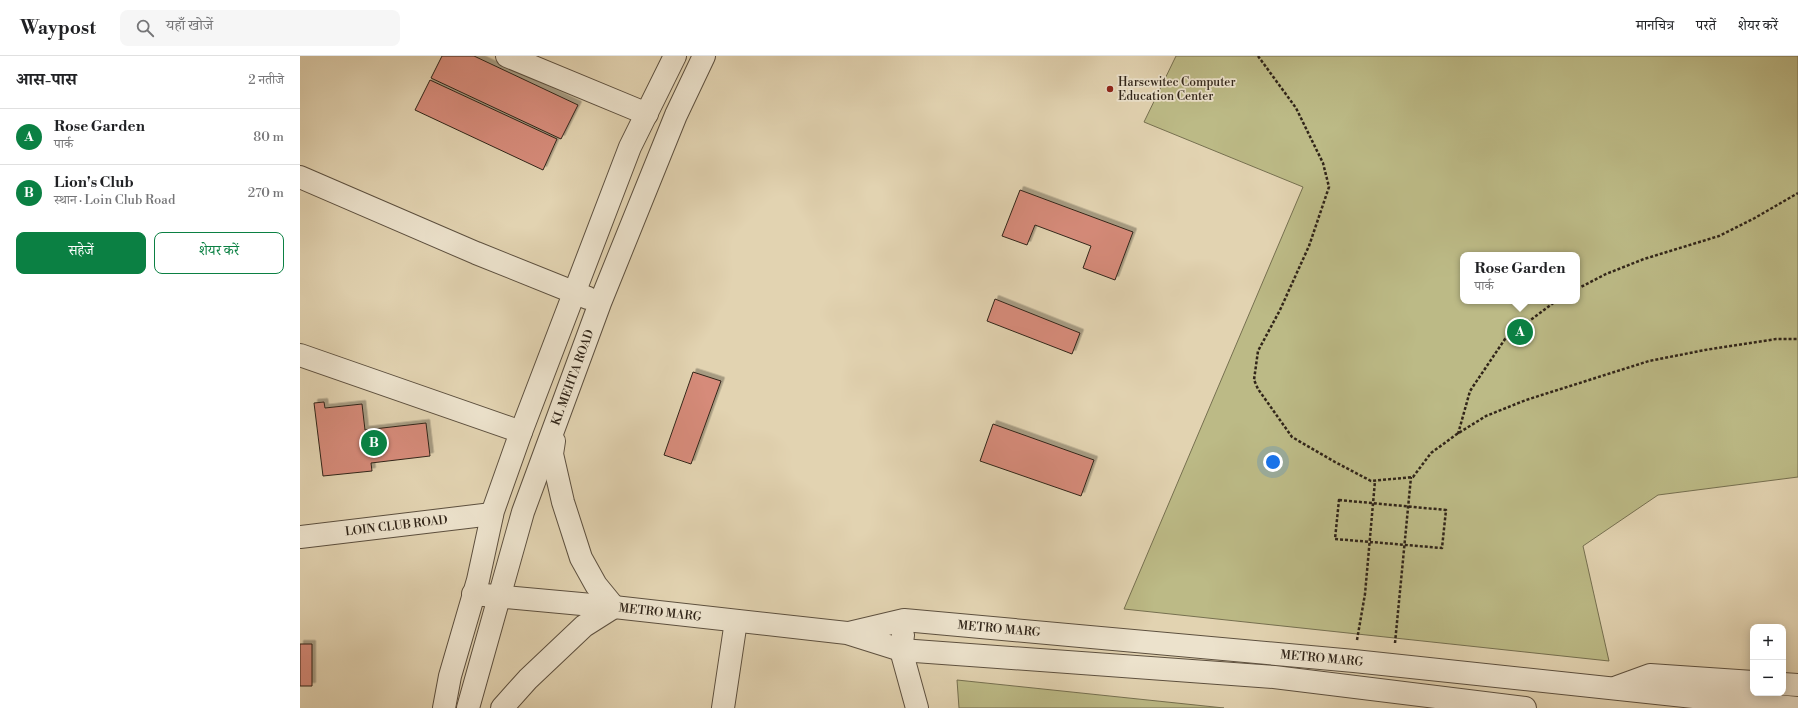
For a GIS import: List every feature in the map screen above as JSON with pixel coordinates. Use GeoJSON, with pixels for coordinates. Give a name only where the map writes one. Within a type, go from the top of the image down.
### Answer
{"type":"FeatureCollection","features":[{"type":"Feature","properties":{"kind":"street"},"geometry":{"type":"LineString","coordinates":[[507,56],[647,114]]}},
{"type":"Feature","properties":{"kind":"street"},"geometry":{"type":"LineString","coordinates":[[444,708],[450,676],[473,594],[492,514],[521,432],[630,146],[675,56]]}},
{"type":"Feature","properties":{"kind":"street","name":"KL MEHTA ROAD"},"geometry":{"type":"LineString","coordinates":[[468,708],[523,512],[600,303],[676,115],[704,56]]}},
{"type":"Feature","properties":{"kind":"street"},"geometry":{"type":"LineString","coordinates":[[300,177],[476,253],[600,303]]}},
{"type":"Feature","properties":{"kind":"street"},"geometry":{"type":"LineString","coordinates":[[302,357],[521,432]]}},
{"type":"Feature","properties":{"kind":"street"},"geometry":{"type":"LineString","coordinates":[[502,708],[528,679],[584,626],[614,607],[596,585],[581,558],[563,502],[552,454],[559,415]]}},
{"type":"Feature","properties":{"kind":"street","name":"LOIN CLUB ROAD"},"geometry":{"type":"LineString","coordinates":[[300,538],[492,514]]}},
{"type":"Feature","properties":{"kind":"street","name":"METRO MARG"},"geometry":{"type":"LineString","coordinates":[[473,594],[614,607],[848,633],[901,650],[1274,677],[1525,708]]}},
{"type":"Feature","properties":{"kind":"street"},"geometry":{"type":"LineString","coordinates":[[904,620],[901,650],[917,708]]}},
{"type":"Feature","properties":{"kind":"street","name":"METRO MARG"},"geometry":{"type":"LineString","coordinates":[[848,633],[904,620],[1354,660],[1797,708]]}},
{"type":"Feature","properties":{"kind":"street"},"geometry":{"type":"LineString","coordinates":[[723,708],[736,621]]}},
{"type":"Feature","properties":{"kind":"street"},"geometry":{"type":"LineString","coordinates":[[1614,688],[1650,675],[1750,682]]}},
{"type":"Feature","properties":{"kind":"street"},"geometry":{"type":"LineString","coordinates":[[1786,684],[1798,685]]}},
{"type":"Feature","properties":{"kind":"path"},"geometry":{"type":"LineString","coordinates":[[1258,56],[1296,108],[1323,162],[1329,187],[1309,246],[1280,310],[1258,351],[1254,380],[1258,389],[1292,437],[1371,481],[1413,477],[1431,453],[1457,434],[1486,416],[1526,400],[1649,361],[1769,340],[1798,339]]}},
{"type":"Feature","properties":{"kind":"path"},"geometry":{"type":"LineString","coordinates":[[1580,287],[1606,274],[1644,259],[1719,236],[1753,219],[1798,193]]}},
{"type":"Feature","properties":{"kind":"path"},"geometry":{"type":"LineString","coordinates":[[1457,434],[1470,391],[1505,339],[1552,304]]}},
{"type":"Feature","properties":{"kind":"path"},"geometry":{"type":"LineString","coordinates":[[1392,665],[1411,477]]}},
{"type":"Feature","properties":{"kind":"path"},"geometry":{"type":"LineString","coordinates":[[1354,660],[1365,594],[1375,481]]}},
{"type":"Feature","properties":{"kind":"path"},"geometry":{"type":"LineString","coordinates":[[1339,500],[1373,504],[1446,510],[1442,548],[1335,539],[1339,500]]}},
{"type":"Feature","properties":{"kind":"shaded area"},"geometry":{"type":"Polygon","coordinates":[[[1176,56],[1798,56],[1798,477],[1658,495],[1583,546],[1609,661],[1124,609],[1303,187],[1144,122],[1176,56]]]}},
{"type":"Feature","properties":{"kind":"shaded area"},"geometry":{"type":"Polygon","coordinates":[[[957,680],[1224,708],[959,708],[957,680]]]}},
{"type":"Feature","properties":{"kind":"building"},"geometry":{"type":"Polygon","coordinates":[[[442,56],[474,56],[578,105],[561,139],[431,78],[442,56]]]}},
{"type":"Feature","properties":{"kind":"building"},"geometry":{"type":"Polygon","coordinates":[[[430,80],[557,139],[543,170],[415,110],[430,80]]]}},
{"type":"Feature","properties":{"kind":"building"},"geometry":{"type":"Polygon","coordinates":[[[1020,190],[1133,232],[1115,280],[1083,268],[1091,246],[1035,225],[1027,245],[1002,236],[1020,190]]]}},
{"type":"Feature","properties":{"kind":"building"},"geometry":{"type":"Polygon","coordinates":[[[995,299],[1080,333],[1072,354],[987,321],[995,299]]]}},
{"type":"Feature","properties":{"kind":"building"},"geometry":{"type":"Polygon","coordinates":[[[693,372],[721,381],[691,464],[664,455],[693,372]]]}},
{"type":"Feature","properties":{"kind":"building"},"geometry":{"type":"Polygon","coordinates":[[[324,402],[325,408],[362,404],[365,430],[426,423],[430,456],[371,463],[372,471],[323,476],[314,403],[324,402]]]}},
{"type":"Feature","properties":{"kind":"building"},"geometry":{"type":"Polygon","coordinates":[[[993,424],[1094,460],[1081,496],[980,461],[993,424]]]}},
{"type":"Feature","properties":{"kind":"building"},"geometry":{"type":"Polygon","coordinates":[[[300,644],[312,644],[312,686],[300,686],[300,644]]]}},
{"type":"Feature","properties":{"kind":"place","name":"Harscwitec Computer Education Center"},"geometry":{"type":"Point","coordinates":[1110,89]}},
{"type":"Feature","properties":{"kind":"place","name":"Rose Garden"},"geometry":{"type":"Point","coordinates":[1520,332]}},
{"type":"Feature","properties":{"kind":"place","name":"Lion's Club"},"geometry":{"type":"Point","coordinates":[374,443]}}]}
